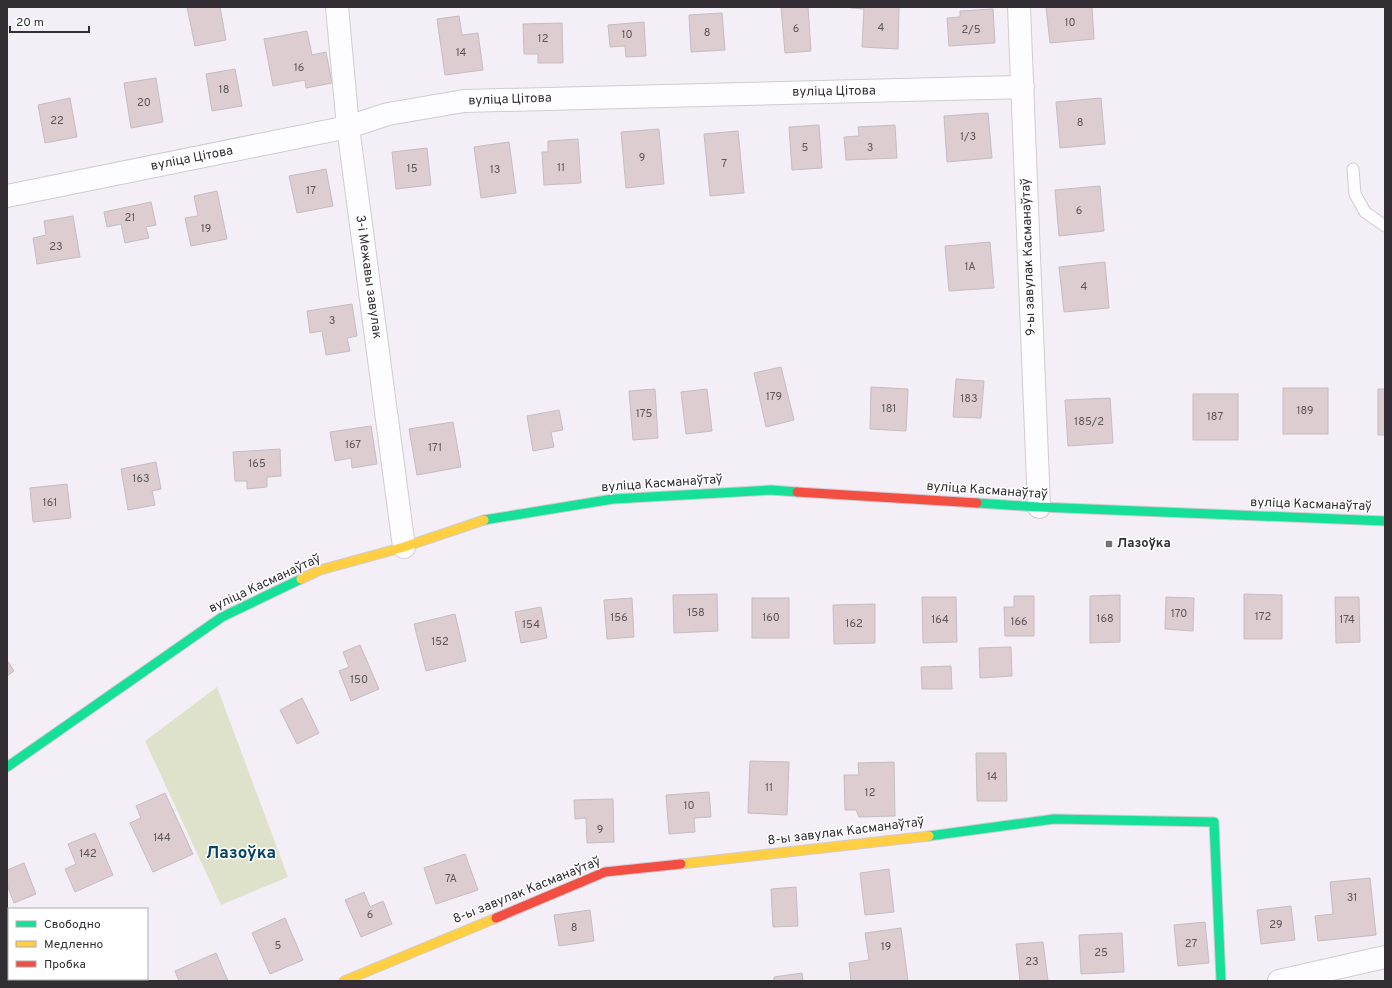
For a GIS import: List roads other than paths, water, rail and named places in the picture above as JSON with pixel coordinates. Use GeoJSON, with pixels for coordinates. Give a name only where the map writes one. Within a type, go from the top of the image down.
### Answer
{"type":"FeatureCollection","features":[{"type":"Feature","properties":{"kind":"main road","name":"вуліца Касманаўтаў"},"geometry":{"type":"LineString","coordinates":[[7,766],[222,617],[320,570],[404,547],[488,519],[621,498],[771,490],[1039,507],[1385,521]]}},
{"type":"Feature","properties":{"kind":"main road","name":"8-ы завулак Касманаўтаў"},"geometry":{"type":"LineString","coordinates":[[344,981],[605,872],[899,840],[1054,819],[1214,822],[1221,981]]}},
{"type":"Feature","properties":{"kind":"street","name":"3-і Межавы завулак"},"geometry":{"type":"LineString","coordinates":[[337,7],[348,127],[404,547]]}},
{"type":"Feature","properties":{"kind":"street","name":"9-ы завулак Касманаўтаў"},"geometry":{"type":"LineString","coordinates":[[1019,7],[1039,507]]}},
{"type":"Feature","properties":{"kind":"street","name":"вуліца Цітова"},"geometry":{"type":"LineString","coordinates":[[7,196],[348,127],[388,114],[464,100],[1023,87]]}},
{"type":"Feature","properties":{"kind":"street"},"geometry":{"type":"LineString","coordinates":[[1279,981],[1385,957]]}},
{"type":"Feature","properties":{"kind":"lane"},"geometry":{"type":"LineString","coordinates":[[1353,169],[1355,194],[1365,212],[1385,226]]}},
{"type":"Feature","properties":{"kind":"place","name":"Лазоўка"},"geometry":{"type":"Point","coordinates":[1109,544]}},
{"type":"Feature","properties":{"kind":"district","name":"Лазоўка"},"geometry":{"type":"Point","coordinates":[241,854]}}]}
